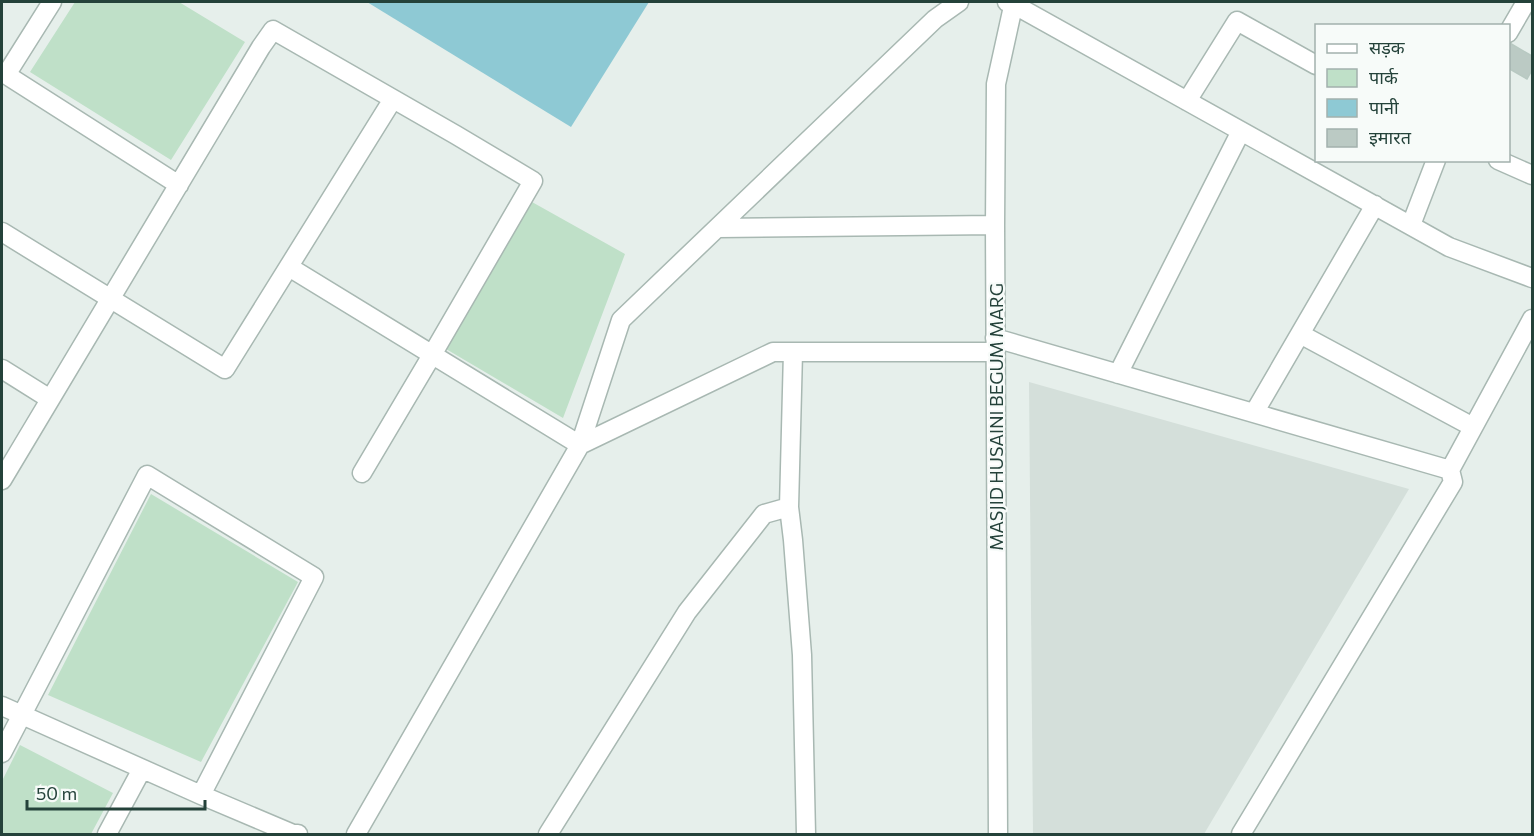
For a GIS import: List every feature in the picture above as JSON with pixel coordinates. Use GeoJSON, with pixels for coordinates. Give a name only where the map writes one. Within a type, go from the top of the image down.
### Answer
{"type":"FeatureCollection","features":[{"type":"Feature","properties":{"kind":"street"},"geometry":{"type":"LineString","coordinates":[[52,2],[4,74],[179,184]]}},
{"type":"Feature","properties":{"kind":"street"},"geometry":{"type":"LineString","coordinates":[[356,834],[580,445],[621,321],[935,19],[959,2]]}},
{"type":"Feature","properties":{"kind":"street"},"geometry":{"type":"LineString","coordinates":[[1011,2],[1449,247],[1533,278]]}},
{"type":"Feature","properties":{"kind":"street","name":"MASJID HUSAINI BEGUM MARG"},"geometry":{"type":"LineString","coordinates":[[998,834],[996,84],[1011,2]]}},
{"type":"Feature","properties":{"kind":"street"},"geometry":{"type":"LineString","coordinates":[[1510,31],[1526,2]]}},
{"type":"Feature","properties":{"kind":"street"},"geometry":{"type":"LineString","coordinates":[[1187,101],[1237,21],[1315,64]]}},
{"type":"Feature","properties":{"kind":"street"},"geometry":{"type":"LineString","coordinates":[[2,480],[273,30],[533,181],[362,473]]}},
{"type":"Feature","properties":{"kind":"street"},"geometry":{"type":"LineString","coordinates":[[2,232],[225,369],[393,99]]}},
{"type":"Feature","properties":{"kind":"street"},"geometry":{"type":"LineString","coordinates":[[1118,374],[1241,131]]}},
{"type":"Feature","properties":{"kind":"street"},"geometry":{"type":"LineString","coordinates":[[1411,225],[1435,162]]}},
{"type":"Feature","properties":{"kind":"street"},"geometry":{"type":"LineString","coordinates":[[1502,162],[1533,176]]}},
{"type":"Feature","properties":{"kind":"street"},"geometry":{"type":"LineString","coordinates":[[1254,413],[1375,205]]}},
{"type":"Feature","properties":{"kind":"street"},"geometry":{"type":"LineString","coordinates":[[718,228],[995,225]]}},
{"type":"Feature","properties":{"kind":"street"},"geometry":{"type":"LineString","coordinates":[[289,267],[580,445]]}},
{"type":"Feature","properties":{"kind":"street"},"geometry":{"type":"LineString","coordinates":[[1241,834],[1454,482],[1450,470],[1533,319]]}},
{"type":"Feature","properties":{"kind":"street"},"geometry":{"type":"LineString","coordinates":[[1300,334],[1473,427]]}},
{"type":"Feature","properties":{"kind":"street"},"geometry":{"type":"LineString","coordinates":[[580,445],[773,352],[995,345],[1118,374],[1450,470]]}},
{"type":"Feature","properties":{"kind":"street"},"geometry":{"type":"LineString","coordinates":[[794,352],[789,507],[802,655],[806,834]]}},
{"type":"Feature","properties":{"kind":"street"},"geometry":{"type":"LineString","coordinates":[[2,369],[50,399]]}},
{"type":"Feature","properties":{"kind":"street"},"geometry":{"type":"LineString","coordinates":[[2,753],[147,475],[314,576],[201,795]]}},
{"type":"Feature","properties":{"kind":"street"},"geometry":{"type":"LineString","coordinates":[[548,834],[687,612],[764,514],[789,507]]}},
{"type":"Feature","properties":{"kind":"street"},"geometry":{"type":"LineString","coordinates":[[2,706],[201,795],[293,834],[298,834]]}},
{"type":"Feature","properties":{"kind":"street"},"geometry":{"type":"LineString","coordinates":[[107,834],[142,769]]}},
{"type":"Feature","properties":{"kind":"shaded area"},"geometry":{"type":"Polygon","coordinates":[[[1029,382],[1409,489],[1204,834],[1033,834],[1029,382]]]}},
{"type":"Feature","properties":{"kind":"green space"},"geometry":{"type":"Polygon","coordinates":[[[75,2],[179,2],[245,42],[171,160],[30,72],[75,2]]]}},
{"type":"Feature","properties":{"kind":"green space"},"geometry":{"type":"Polygon","coordinates":[[[532,202],[625,254],[563,418],[446,349],[532,202]]]}},
{"type":"Feature","properties":{"kind":"green space"},"geometry":{"type":"Polygon","coordinates":[[[151,494],[298,582],[201,762],[48,695],[151,494]]]}},
{"type":"Feature","properties":{"kind":"green space"},"geometry":{"type":"Polygon","coordinates":[[[20,745],[113,793],[91,834],[2,834],[2,781],[20,745]]]}},
{"type":"Feature","properties":{"kind":"water"},"geometry":{"type":"Polygon","coordinates":[[[367,2],[649,2],[571,127],[367,2]]]}},
{"type":"Feature","properties":{"kind":"building"},"geometry":{"type":"Polygon","coordinates":[[[1510,43],[1532,56],[1532,70],[1527,79],[1510,69],[1510,43]]]}}]}
